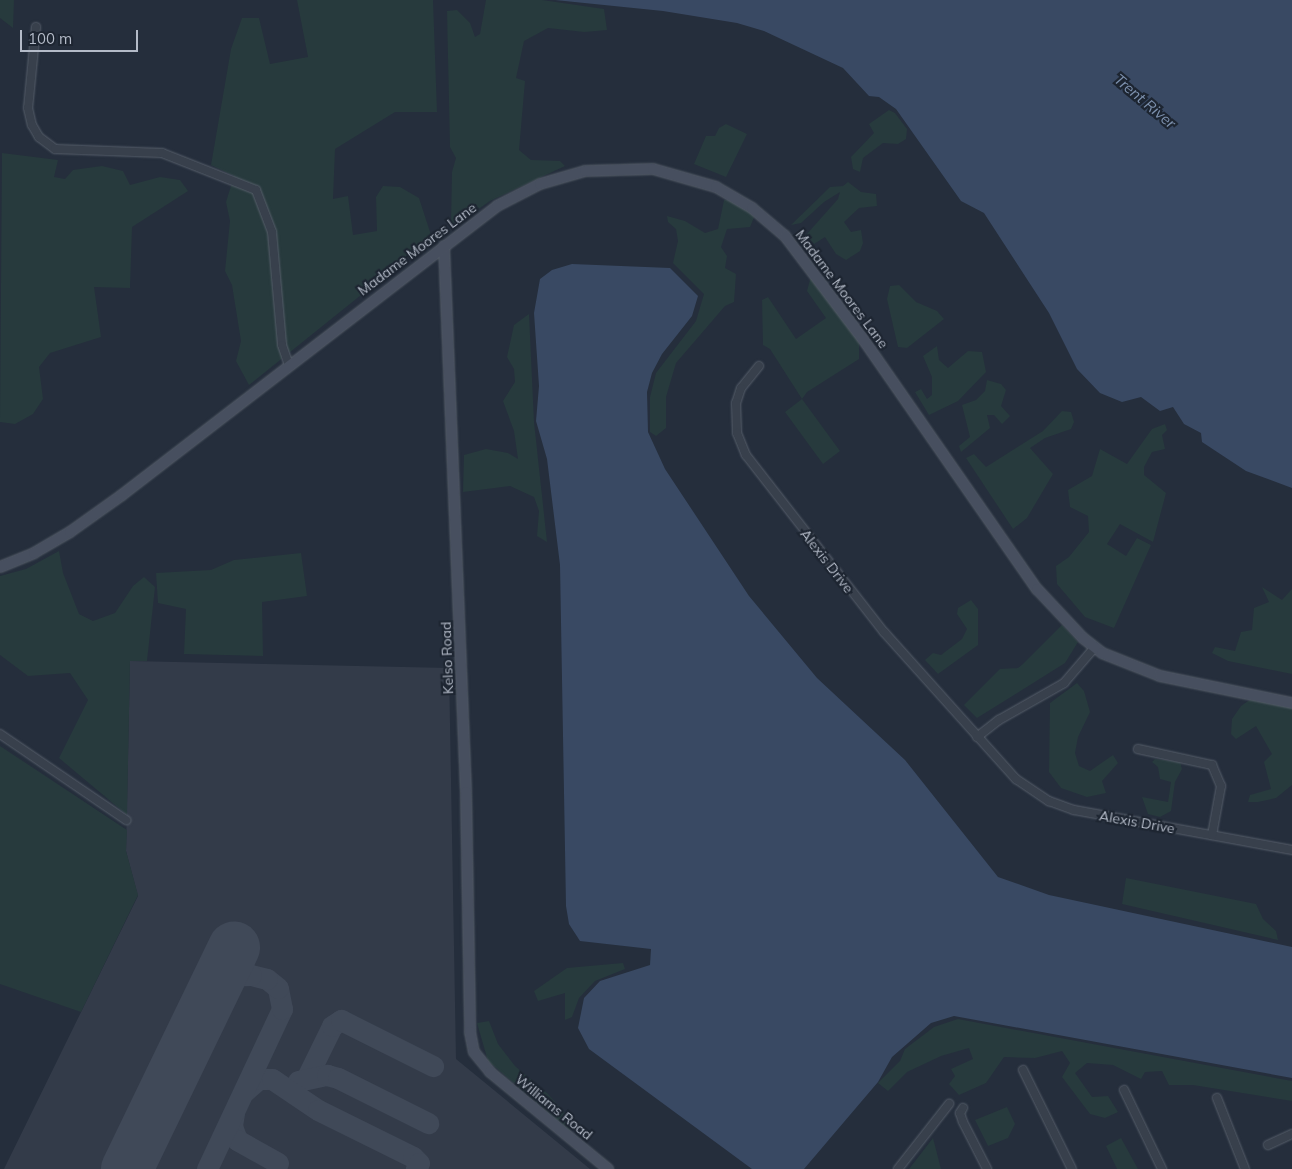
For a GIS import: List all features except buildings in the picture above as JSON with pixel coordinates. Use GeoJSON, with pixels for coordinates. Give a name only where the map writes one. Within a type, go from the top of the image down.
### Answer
{"type":"FeatureCollection","features":[{"type":"Feature","properties":{"kind":"street"},"geometry":{"type":"LineString","coordinates":[[36,27],[28,108],[32,125],[39,137],[55,149],[162,154],[256,190],[272,232],[282,346],[289,365]]}},
{"type":"Feature","properties":{"kind":"street","name":"Madame Moores Lane"},"geometry":{"type":"LineString","coordinates":[[0,567],[34,553],[70,532],[444,246],[518,194],[540,184],[584,171],[653,170],[702,182],[735,197],[769,221],[799,252],[1037,589],[1066,623],[1095,647],[1160,676],[1292,704]]}},
{"type":"Feature","properties":{"kind":"street","name":"Kelso Road"},"geometry":{"type":"LineString","coordinates":[[444,246],[466,792],[470,1032],[474,1052],[484,1066]]}},
{"type":"Feature","properties":{"kind":"street","name":"Alexis Drive"},"geometry":{"type":"LineString","coordinates":[[759,366],[741,388],[736,403],[737,433],[746,455],[884,632],[1016,779],[1049,801],[1074,810],[1292,850]]}},
{"type":"Feature","properties":{"kind":"street"},"geometry":{"type":"LineString","coordinates":[[977,737],[1000,720],[1064,683],[1095,647]]}},
{"type":"Feature","properties":{"kind":"street"},"geometry":{"type":"LineString","coordinates":[[0,734],[126,820]]}},
{"type":"Feature","properties":{"kind":"street"},"geometry":{"type":"LineString","coordinates":[[1138,749],[1212,765],[1221,786],[1212,835]]}},
{"type":"Feature","properties":{"kind":"street","name":"Williams Road"},"geometry":{"type":"LineString","coordinates":[[484,1066],[608,1169]]}},
{"type":"Feature","properties":{"kind":"street"},"geometry":{"type":"LineString","coordinates":[[1023,1070],[1072,1169]]}},
{"type":"Feature","properties":{"kind":"street"},"geometry":{"type":"LineString","coordinates":[[1124,1090],[1162,1169]]}},
{"type":"Feature","properties":{"kind":"street"},"geometry":{"type":"LineString","coordinates":[[1217,1098],[1245,1169]]}},
{"type":"Feature","properties":{"kind":"street"},"geometry":{"type":"LineString","coordinates":[[898,1169],[948,1104]]}},
{"type":"Feature","properties":{"kind":"street"},"geometry":{"type":"LineString","coordinates":[[963,1108],[960,1113],[963,1122],[987,1169]]}},
{"type":"Feature","properties":{"kind":"street"},"geometry":{"type":"LineString","coordinates":[[1268,1145],[1292,1134]]}},
{"type":"Feature","properties":{"kind":"shaded area"},"geometry":{"type":"Polygon","coordinates":[[[0,0],[14,0],[13,28],[0,18],[0,0]]]}},
{"type":"Feature","properties":{"kind":"shaded area"},"geometry":{"type":"Polygon","coordinates":[[[297,0],[433,0],[437,112],[395,112],[335,149],[333,199],[348,196],[353,235],[377,231],[376,197],[383,186],[400,187],[419,198],[432,238],[249,385],[236,361],[241,341],[232,285],[225,271],[230,221],[226,202],[234,176],[211,165],[231,49],[242,18],[259,18],[270,64],[308,57],[297,0]]]}},
{"type":"Feature","properties":{"kind":"shaded area"},"geometry":{"type":"Polygon","coordinates":[[[486,0],[542,0],[604,9],[607,30],[584,32],[548,28],[524,41],[516,78],[525,81],[519,150],[531,160],[560,161],[565,166],[490,201],[456,225],[451,223],[452,172],[456,158],[450,147],[447,11],[457,10],[470,23],[475,37],[480,34],[486,0]]]}},
{"type":"Feature","properties":{"kind":"shaded area"},"geometry":{"type":"Polygon","coordinates":[[[889,110],[895,113],[907,129],[906,139],[898,144],[883,143],[863,158],[860,172],[853,169],[851,157],[874,133],[869,124],[889,110]]]}},
{"type":"Feature","properties":{"kind":"shaded area"},"geometry":{"type":"Polygon","coordinates":[[[726,124],[747,134],[726,177],[694,164],[706,136],[715,136],[719,128],[726,124]]]}},
{"type":"Feature","properties":{"kind":"shaded area"},"geometry":{"type":"Polygon","coordinates":[[[2,153],[58,160],[54,177],[65,179],[73,170],[102,166],[123,171],[130,185],[160,177],[180,180],[188,191],[132,227],[130,288],[94,287],[101,337],[50,353],[39,367],[43,399],[33,414],[15,424],[0,422],[2,153]]]}},
{"type":"Feature","properties":{"kind":"shaded area"},"geometry":{"type":"Polygon","coordinates":[[[848,182],[861,192],[876,194],[877,206],[859,208],[844,222],[851,232],[861,230],[863,243],[860,251],[846,260],[836,254],[825,237],[814,244],[806,235],[838,199],[840,192],[824,202],[801,223],[791,225],[830,187],[843,186],[848,182]]]}},
{"type":"Feature","properties":{"kind":"shaded area"},"geometry":{"type":"Polygon","coordinates":[[[724,200],[732,200],[755,215],[750,227],[727,229],[721,247],[727,256],[725,268],[736,274],[734,302],[725,306],[676,363],[666,397],[666,428],[656,436],[650,432],[650,397],[656,373],[696,321],[704,294],[673,263],[678,241],[676,229],[668,222],[667,216],[685,221],[705,233],[718,229],[724,200]]]}},
{"type":"Feature","properties":{"kind":"shaded area"},"geometry":{"type":"Polygon","coordinates":[[[811,276],[859,340],[859,359],[807,392],[802,399],[770,349],[763,345],[762,300],[768,297],[796,339],[826,318],[807,291],[811,276]]]}},
{"type":"Feature","properties":{"kind":"shaded area"},"geometry":{"type":"Polygon","coordinates":[[[899,285],[916,302],[937,311],[944,319],[907,348],[898,347],[887,299],[890,286],[899,285]]]}},
{"type":"Feature","properties":{"kind":"shaded area"},"geometry":{"type":"Polygon","coordinates":[[[529,314],[534,422],[547,542],[537,536],[539,511],[534,497],[510,486],[463,492],[464,455],[486,449],[508,453],[518,459],[514,431],[503,401],[515,382],[514,369],[507,357],[514,325],[529,314]]]}},
{"type":"Feature","properties":{"kind":"shaded area"},"geometry":{"type":"Polygon","coordinates":[[[937,346],[939,360],[948,368],[968,351],[982,352],[986,372],[958,401],[929,415],[915,392],[921,389],[927,399],[932,395],[932,377],[923,356],[937,346]]]}},
{"type":"Feature","properties":{"kind":"shaded area"},"geometry":{"type":"Polygon","coordinates":[[[987,380],[1001,384],[1006,390],[1001,406],[1010,416],[1002,424],[994,415],[987,415],[990,428],[961,452],[959,446],[970,437],[962,405],[976,400],[985,391],[987,380]]]}},
{"type":"Feature","properties":{"kind":"shaded area"},"geometry":{"type":"Polygon","coordinates":[[[802,399],[840,451],[823,464],[785,412],[802,399]]]}},
{"type":"Feature","properties":{"kind":"shaded area"},"geometry":{"type":"Polygon","coordinates":[[[1062,411],[1071,412],[1074,422],[1071,429],[1045,438],[1030,448],[1053,474],[1027,518],[1013,529],[966,458],[974,454],[986,467],[1043,431],[1062,411]]]}},
{"type":"Feature","properties":{"kind":"shaded area"},"geometry":{"type":"Polygon","coordinates":[[[1165,424],[1167,430],[1162,435],[1165,449],[1152,452],[1144,467],[1144,475],[1166,493],[1153,542],[1120,524],[1107,544],[1126,556],[1137,538],[1151,545],[1114,628],[1085,617],[1057,584],[1056,566],[1069,557],[1089,532],[1088,516],[1070,507],[1068,490],[1092,476],[1100,449],[1127,464],[1152,429],[1165,424]]]}},
{"type":"Feature","properties":{"kind":"shaded area"},"geometry":{"type":"Polygon","coordinates":[[[59,551],[63,573],[79,614],[93,621],[115,613],[133,586],[144,577],[155,587],[147,661],[130,661],[127,815],[59,758],[88,700],[70,673],[28,676],[0,655],[0,576],[26,569],[59,551]]]}},
{"type":"Feature","properties":{"kind":"shaded area"},"geometry":{"type":"Polygon","coordinates":[[[301,553],[307,596],[262,602],[263,656],[184,654],[186,609],[158,603],[156,573],[211,570],[234,560],[301,553]]]}},
{"type":"Feature","properties":{"kind":"shaded area"},"geometry":{"type":"Polygon","coordinates":[[[1262,587],[1282,600],[1292,589],[1292,674],[1228,661],[1212,653],[1215,647],[1235,651],[1241,632],[1252,630],[1254,608],[1269,602],[1262,587]]]}},
{"type":"Feature","properties":{"kind":"shaded area"},"geometry":{"type":"Polygon","coordinates":[[[971,600],[978,609],[978,645],[938,674],[925,660],[933,653],[941,655],[962,639],[967,629],[957,614],[958,608],[971,600]]]}},
{"type":"Feature","properties":{"kind":"shaded area"},"geometry":{"type":"Polygon","coordinates":[[[1062,625],[1078,642],[1065,663],[977,718],[964,705],[1000,669],[1018,668],[1023,664],[1062,625]]]}},
{"type":"Feature","properties":{"kind":"shaded area"},"geometry":{"type":"Polygon","coordinates":[[[130,661],[449,668],[456,1059],[590,1169],[4,1169],[138,896],[126,851],[130,661]]]}},
{"type":"Feature","properties":{"kind":"shaded area"},"geometry":{"type":"Polygon","coordinates":[[[1077,683],[1084,691],[1090,712],[1078,737],[1075,753],[1079,766],[1090,771],[1113,755],[1118,763],[1102,781],[1106,793],[1087,797],[1061,788],[1049,772],[1050,703],[1077,683]]]}},
{"type":"Feature","properties":{"kind":"shaded area"},"geometry":{"type":"Polygon","coordinates":[[[1251,699],[1292,707],[1292,785],[1276,798],[1258,802],[1248,802],[1250,795],[1271,789],[1264,762],[1272,754],[1256,726],[1236,739],[1231,734],[1232,719],[1241,706],[1251,699]]]}},
{"type":"Feature","properties":{"kind":"shaded area"},"geometry":{"type":"Polygon","coordinates":[[[0,746],[127,830],[126,851],[138,895],[81,1012],[0,984],[0,746]]]}},
{"type":"Feature","properties":{"kind":"shaded area"},"geometry":{"type":"Polygon","coordinates":[[[1155,759],[1180,762],[1182,769],[1175,782],[1171,811],[1160,817],[1148,814],[1142,797],[1168,802],[1171,782],[1160,779],[1158,767],[1152,762],[1155,759]]]}},
{"type":"Feature","properties":{"kind":"shaded area"},"geometry":{"type":"Polygon","coordinates":[[[1126,878],[1256,904],[1263,919],[1276,931],[1278,940],[1122,904],[1126,878]]]}},
{"type":"Feature","properties":{"kind":"shaded area"},"geometry":{"type":"Polygon","coordinates":[[[623,963],[625,969],[595,981],[579,998],[572,1017],[565,1020],[565,993],[538,1001],[534,991],[567,968],[623,963]]]}},
{"type":"Feature","properties":{"kind":"shaded area"},"geometry":{"type":"Polygon","coordinates":[[[958,1019],[1292,1081],[1292,1101],[1193,1085],[1169,1085],[1162,1071],[1145,1072],[1141,1079],[1113,1065],[1087,1063],[1075,1073],[1092,1097],[1108,1096],[1118,1112],[1105,1118],[1090,1114],[1062,1077],[1070,1063],[1062,1051],[1035,1058],[1004,1057],[986,1083],[959,1095],[949,1084],[955,1076],[951,1069],[973,1059],[969,1048],[941,1056],[907,1072],[888,1091],[878,1083],[900,1061],[905,1049],[934,1027],[958,1019]]]}},
{"type":"Feature","properties":{"kind":"shaded area"},"geometry":{"type":"Polygon","coordinates":[[[489,1021],[498,1044],[515,1066],[548,1094],[573,1122],[570,1131],[488,1061],[477,1023],[489,1021]]]}},
{"type":"Feature","properties":{"kind":"shaded area"},"geometry":{"type":"Polygon","coordinates":[[[1007,1107],[1015,1124],[1008,1138],[988,1146],[975,1120],[1007,1107]]]}},
{"type":"Feature","properties":{"kind":"shaded area"},"geometry":{"type":"Polygon","coordinates":[[[933,1138],[941,1169],[909,1169],[933,1138]]]}},
{"type":"Feature","properties":{"kind":"shaded area"},"geometry":{"type":"Polygon","coordinates":[[[1121,1138],[1138,1169],[1117,1169],[1106,1146],[1121,1138]]]}},
{"type":"Feature","properties":{"kind":"water","name":"Trent River"},"geometry":{"type":"Polygon","coordinates":[[[555,0],[1292,0],[1292,488],[1246,471],[1202,442],[1201,433],[1184,424],[1173,407],[1160,411],[1141,397],[1122,402],[1100,393],[1077,369],[1049,313],[984,213],[961,201],[896,109],[879,97],[869,96],[843,68],[764,31],[737,23],[663,11],[555,0]]]}},
{"type":"Feature","properties":{"kind":"water"},"geometry":{"type":"Polygon","coordinates":[[[572,264],[670,268],[698,296],[692,316],[662,354],[652,373],[647,392],[648,432],[665,469],[749,596],[817,678],[905,760],[998,877],[1049,895],[1292,947],[1292,1078],[954,1016],[931,1023],[892,1057],[878,1082],[804,1169],[752,1169],[589,1049],[578,1028],[584,998],[600,981],[650,965],[651,949],[580,941],[569,924],[566,906],[560,565],[547,459],[536,421],[539,386],[534,313],[540,279],[552,270],[572,264]]]}},
{"type":"Feature","properties":{"kind":"taxiway"},"geometry":{"type":"LineString","coordinates":[[207,1169],[282,1009],[278,988],[267,979],[251,975],[221,976]]}},
{"type":"Feature","properties":{"kind":"taxiway"},"geometry":{"type":"LineString","coordinates":[[306,1079],[332,1026],[341,1020],[433,1066]]}},
{"type":"Feature","properties":{"kind":"taxiway"},"geometry":{"type":"LineString","coordinates":[[298,1081],[327,1075],[338,1078],[428,1123]]}},
{"type":"Feature","properties":{"kind":"taxiway"},"geometry":{"type":"LineString","coordinates":[[245,1091],[259,1079],[272,1079],[318,1110],[413,1157],[419,1163],[416,1169]]}},
{"type":"Feature","properties":{"kind":"taxiway"},"geometry":{"type":"LineString","coordinates":[[234,1113],[232,1126],[237,1140],[278,1163]]}},
{"type":"Feature","properties":{"kind":"runway"},"geometry":{"type":"LineString","coordinates":[[127,1169],[234,948]]}}]}
